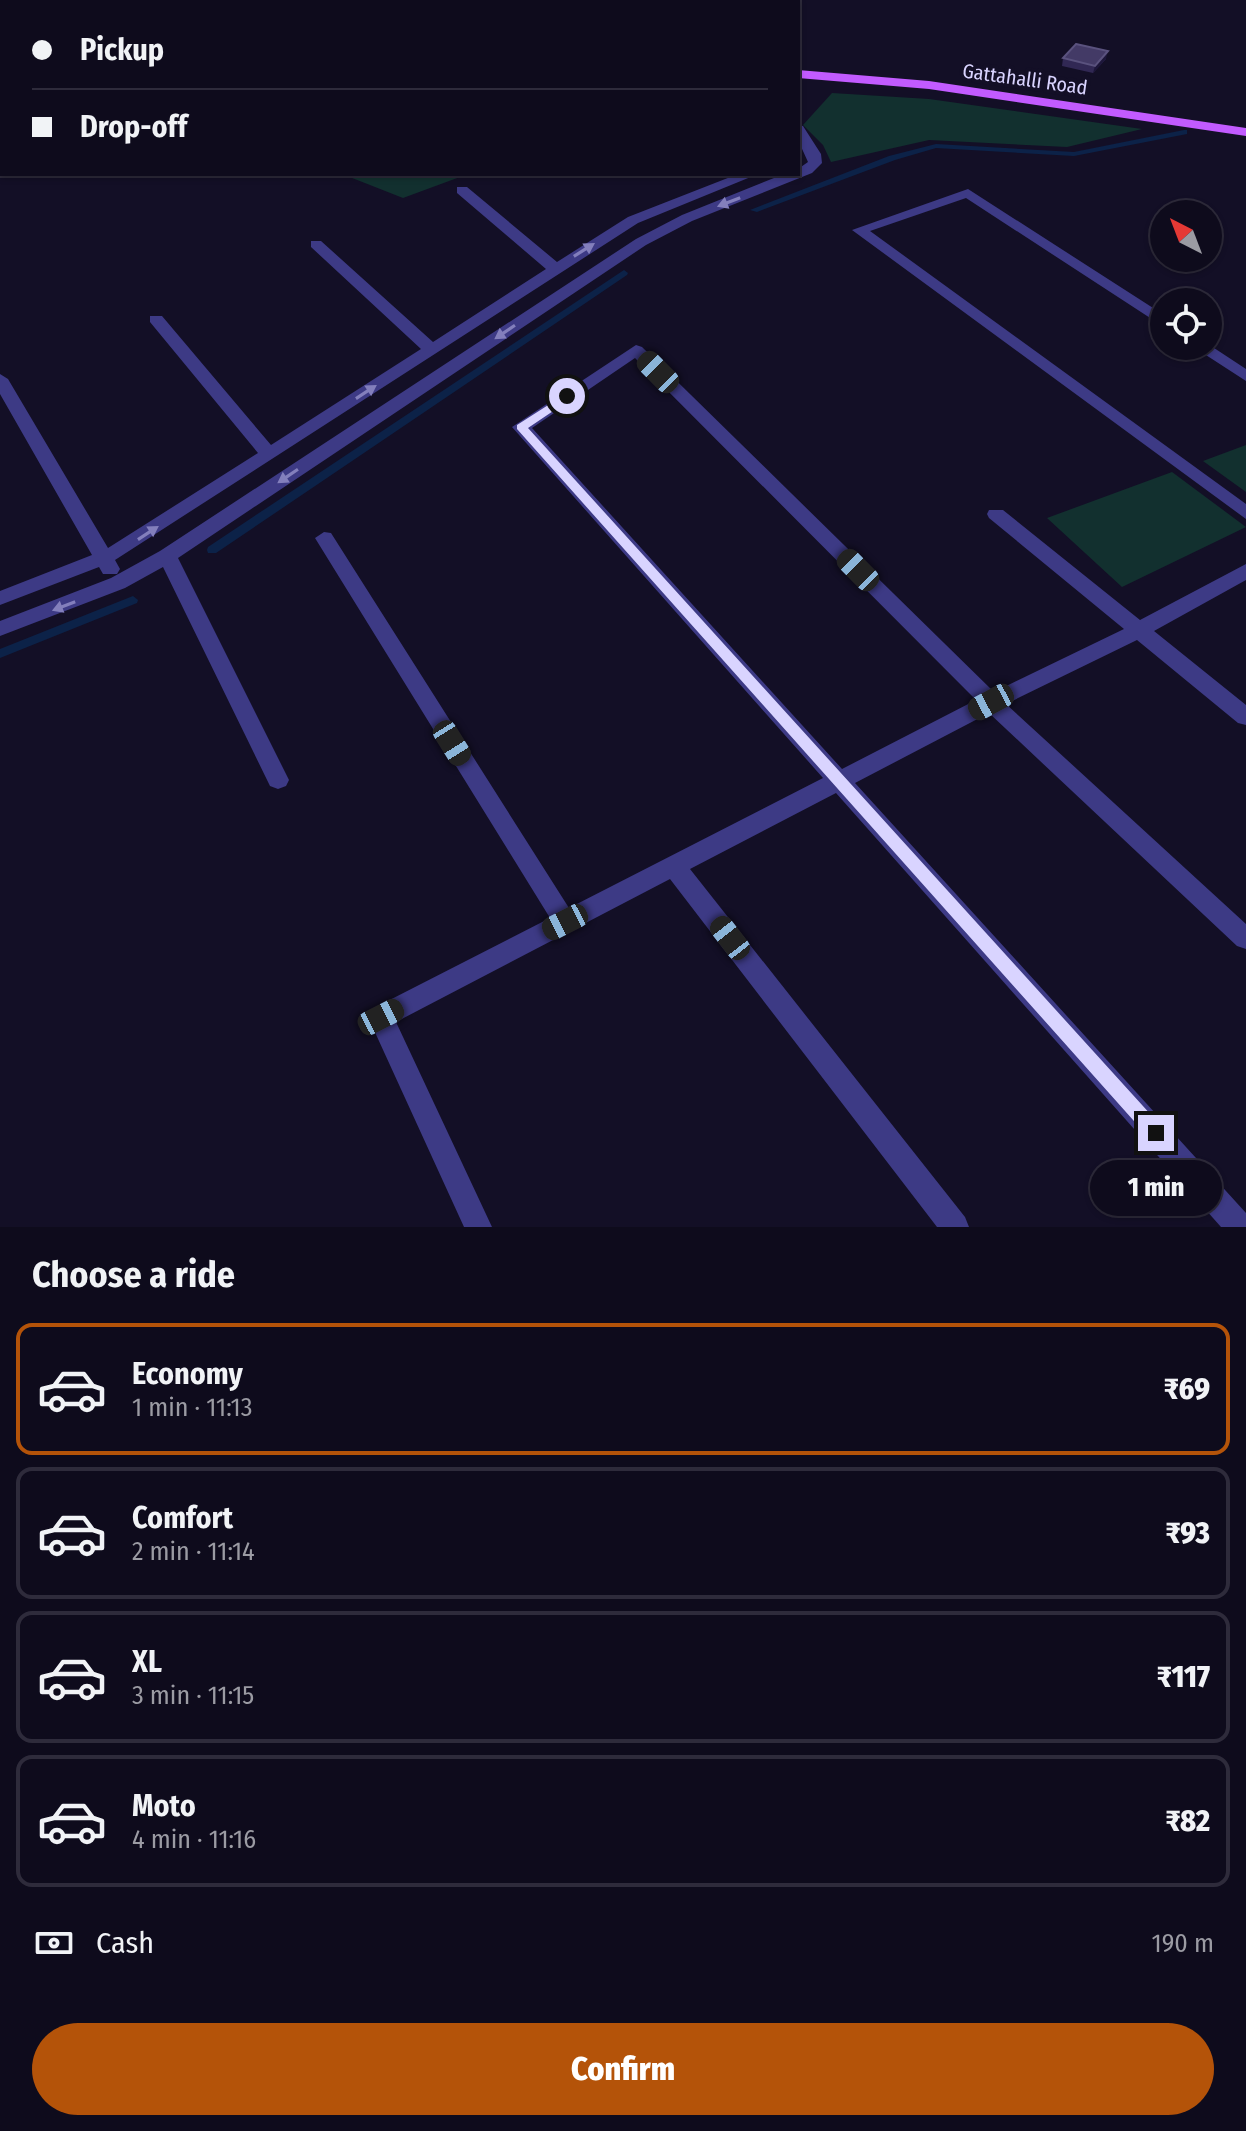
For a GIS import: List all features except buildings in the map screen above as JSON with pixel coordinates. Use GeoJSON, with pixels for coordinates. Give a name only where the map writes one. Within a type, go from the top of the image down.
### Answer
{"type":"FeatureCollection","features":[{"type":"Feature","properties":{"kind":"main road","name":"Gattahalli Road"},"geometry":{"type":"LineString","coordinates":[[800,74],[929,85],[1246,132]]}},
{"type":"Feature","properties":{"kind":"street"},"geometry":{"type":"LineString","coordinates":[[800,132],[814,154],[815,163],[800,173]]}},
{"type":"Feature","properties":{"kind":"street"},"geometry":{"type":"LineString","coordinates":[[0,598],[105,559],[633,220],[746,176]]}},
{"type":"Feature","properties":{"kind":"street"},"geometry":{"type":"LineString","coordinates":[[0,629],[118,583],[167,556],[641,242],[687,218],[792,176]]}},
{"type":"Feature","properties":{"kind":"street"},"geometry":{"type":"LineString","coordinates":[[462,190],[555,269]]}},
{"type":"Feature","properties":{"kind":"street"},"geometry":{"type":"LineString","coordinates":[[1150,313],[968,193],[859,230],[1246,513]]}},
{"type":"Feature","properties":{"kind":"street"},"geometry":{"type":"LineString","coordinates":[[316,244],[432,350]]}},
{"type":"Feature","properties":{"kind":"street"},"geometry":{"type":"LineString","coordinates":[[156,319],[269,455]]}},
{"type":"Feature","properties":{"kind":"street"},"geometry":{"type":"LineString","coordinates":[[1240,1227],[521,427],[636,350],[991,702],[1246,939]]}},
{"type":"Feature","properties":{"kind":"street"},"geometry":{"type":"LineString","coordinates":[[1221,360],[1246,376]]}},
{"type":"Feature","properties":{"kind":"street"},"geometry":{"type":"LineString","coordinates":[[0,379],[118,583]]}},
{"type":"Feature","properties":{"kind":"street"},"geometry":{"type":"LineString","coordinates":[[996,514],[1246,717]]}},
{"type":"Feature","properties":{"kind":"street"},"geometry":{"type":"LineString","coordinates":[[324,538],[565,922]]}},
{"type":"Feature","properties":{"kind":"street"},"geometry":{"type":"LineString","coordinates":[[167,556],[278,780]]}},
{"type":"Feature","properties":{"kind":"street"},"geometry":{"type":"LineString","coordinates":[[478,1227],[381,1017],[991,702],[1139,630],[1246,571]]}},
{"type":"Feature","properties":{"kind":"street"},"geometry":{"type":"LineString","coordinates":[[674,866],[955,1227]]}},
{"type":"Feature","properties":{"kind":"green space"},"geometry":{"type":"Polygon","coordinates":[[[832,93],[929,99],[1142,129],[1067,147],[929,140],[831,162],[823,145],[803,125],[832,93]]]}},
{"type":"Feature","properties":{"kind":"green space"},"geometry":{"type":"Polygon","coordinates":[[[347,176],[463,176],[403,198],[347,176]]]}},
{"type":"Feature","properties":{"kind":"green space"},"geometry":{"type":"Polygon","coordinates":[[[1246,445],[1246,492],[1203,461],[1246,445]]]}},
{"type":"Feature","properties":{"kind":"green space"},"geometry":{"type":"Polygon","coordinates":[[[1172,472],[1246,527],[1122,587],[1047,518],[1172,472]]]}},
{"type":"Feature","properties":{"kind":"waterway"},"geometry":{"type":"LineString","coordinates":[[754,210],[892,158],[936,146],[1074,154],[1184,132]]}},
{"type":"Feature","properties":{"kind":"waterway"},"geometry":{"type":"LineString","coordinates":[[212,550],[624,273]]}},
{"type":"Feature","properties":{"kind":"waterway"},"geometry":{"type":"LineString","coordinates":[[0,654],[133,600]]}},
{"type":"Feature","properties":{"kind":"route"},"geometry":{"type":"LineString","coordinates":[[567,396],[521,427],[1156,1133]]}}]}
